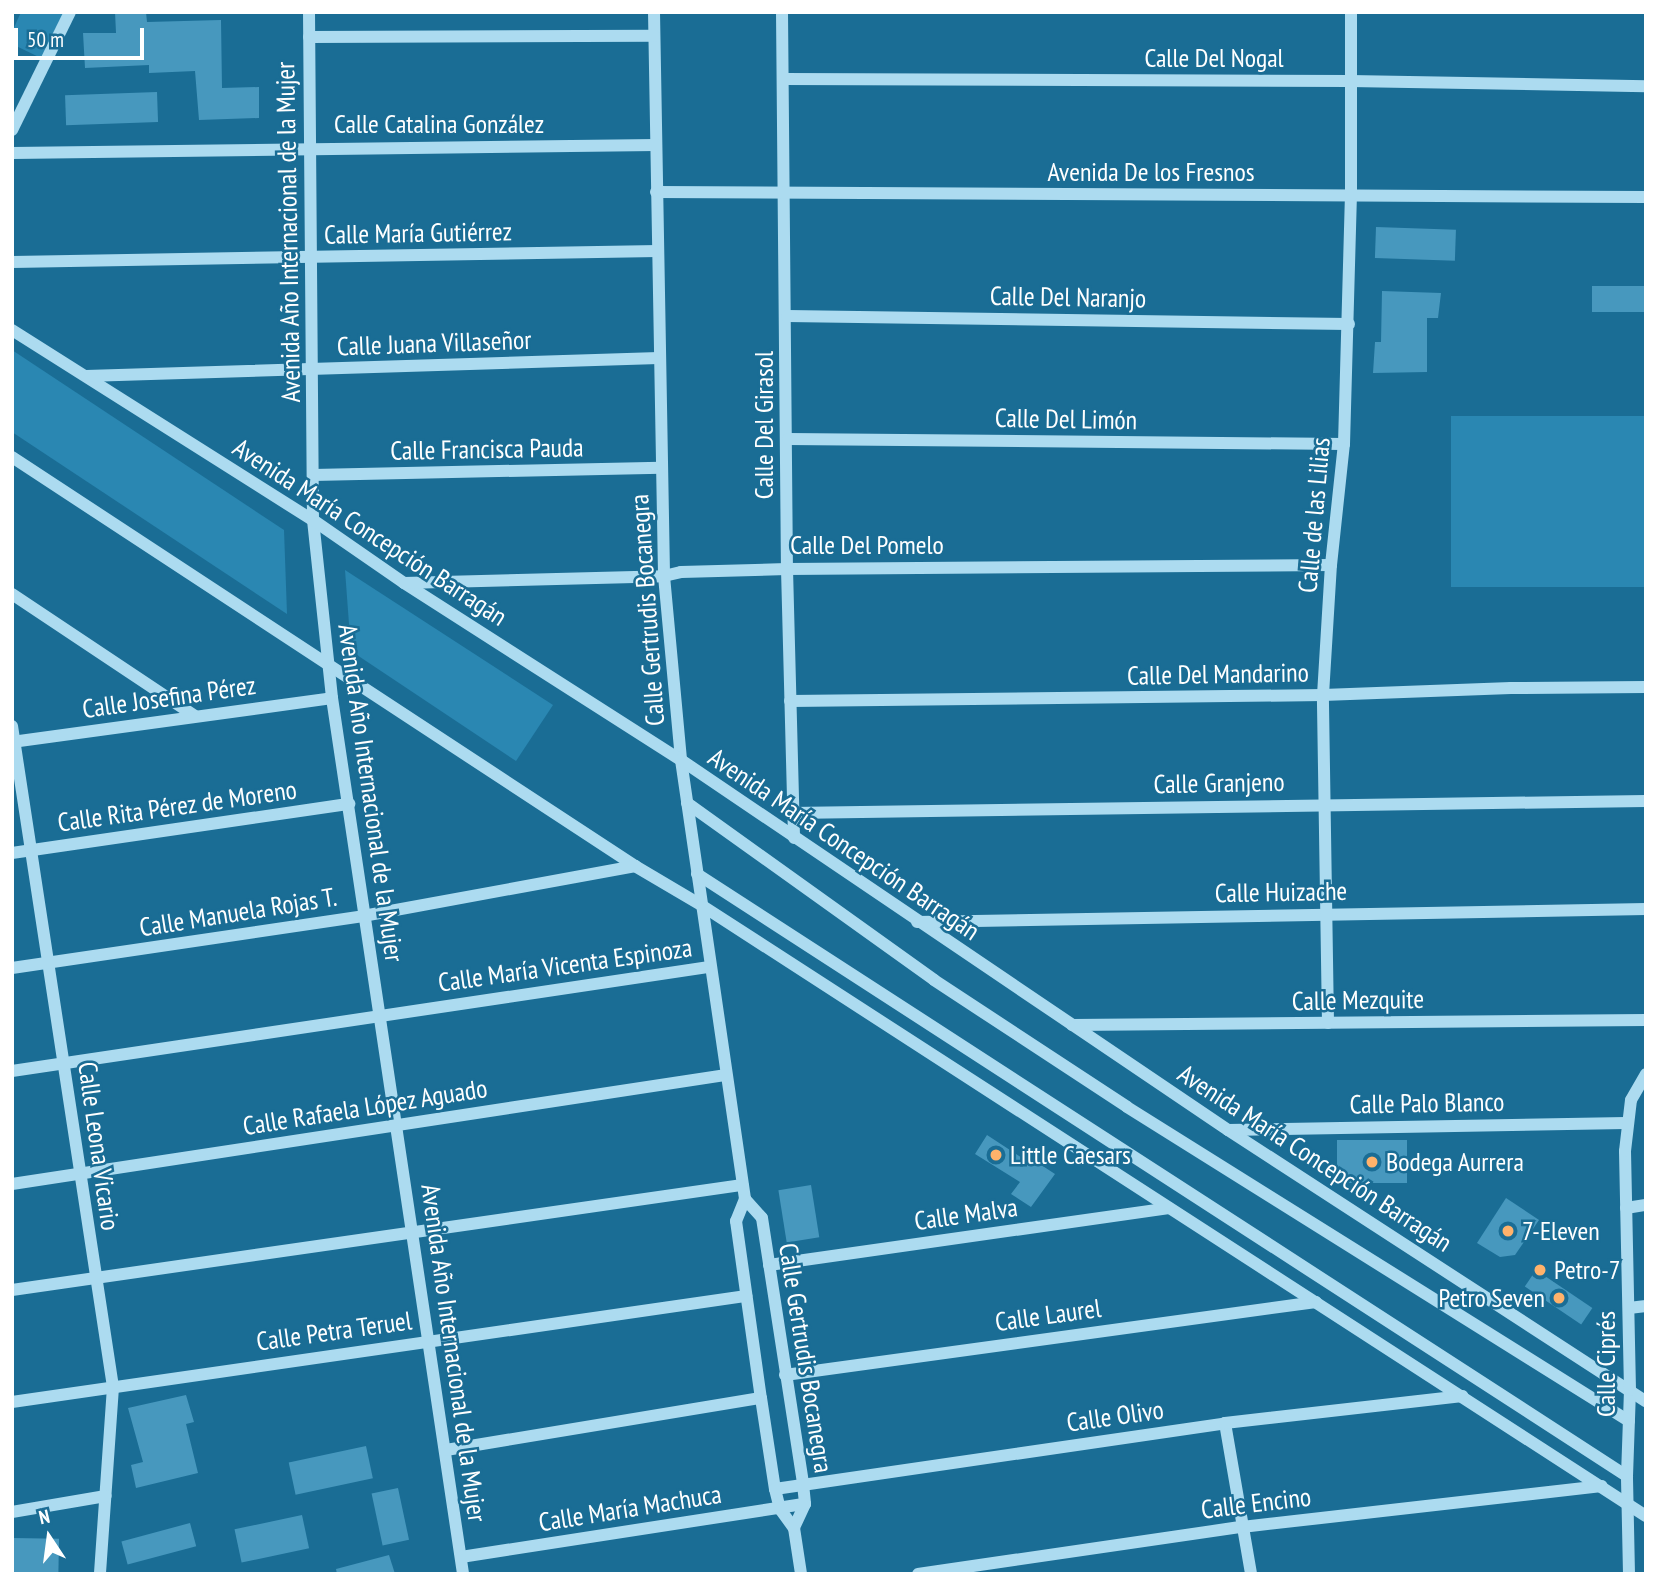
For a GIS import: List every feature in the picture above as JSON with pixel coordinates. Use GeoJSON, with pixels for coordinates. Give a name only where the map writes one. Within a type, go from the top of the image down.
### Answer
{"type":"FeatureCollection","features":[{"type":"Feature","properties":{"kind":"street"},"geometry":{"type":"LineString","coordinates":[[12,130],[71,12]]}},
{"type":"Feature","properties":{"kind":"street","name":"Avenida Año Internacional de la Mujer"},"geometry":{"type":"LineString","coordinates":[[309,12],[313,520],[332,698],[363,916],[397,1125],[463,1574]]}},
{"type":"Feature","properties":{"kind":"street","name":"Calle Gertrudis Bocanegra"},"geometry":{"type":"LineString","coordinates":[[654,12],[664,576],[681,761],[742,1185],[745,1199],[762,1218],[803,1484],[805,1504],[794,1528]]}},
{"type":"Feature","properties":{"kind":"street","name":"Calle Del Girasol"},"geometry":{"type":"LineString","coordinates":[[782,12],[787,316],[787,569],[794,838]]}},
{"type":"Feature","properties":{"kind":"street","name":"Calle de las Lilias"},"geometry":{"type":"LineString","coordinates":[[1328,1023],[1323,695],[1331,565],[1344,444],[1349,324],[1351,12]]}},
{"type":"Feature","properties":{"kind":"street"},"geometry":{"type":"LineString","coordinates":[[309,37],[654,36]]}},
{"type":"Feature","properties":{"kind":"street","name":"Calle Del Nogal"},"geometry":{"type":"LineString","coordinates":[[783,79],[1350,81],[1646,86]]}},
{"type":"Feature","properties":{"kind":"street","name":"Calle Catalina González"},"geometry":{"type":"LineString","coordinates":[[12,153],[656,145]]}},
{"type":"Feature","properties":{"kind":"street","name":"Avenida De los Fresnos"},"geometry":{"type":"LineString","coordinates":[[656,192],[1646,197]]}},
{"type":"Feature","properties":{"kind":"street","name":"Calle María Gutiérrez"},"geometry":{"type":"LineString","coordinates":[[12,262],[657,251]]}},
{"type":"Feature","properties":{"kind":"street","name":"Calle Del Naranjo"},"geometry":{"type":"LineString","coordinates":[[787,316],[1349,324]]}},
{"type":"Feature","properties":{"kind":"street","name":"Avenida María Concepción Barragán"},"geometry":{"type":"LineString","coordinates":[[12,330],[313,520],[404,583],[681,761],[1228,1130],[1646,1401]]}},
{"type":"Feature","properties":{"kind":"street","name":"Calle Juana Villaseñor"},"geometry":{"type":"LineString","coordinates":[[85,376],[659,358]]}},
{"type":"Feature","properties":{"kind":"street","name":"Calle Del Limón"},"geometry":{"type":"LineString","coordinates":[[788,439],[1344,444]]}},
{"type":"Feature","properties":{"kind":"street"},"geometry":{"type":"LineString","coordinates":[[12,457],[635,866],[701,905],[1646,1516]]}},
{"type":"Feature","properties":{"kind":"street","name":"Calle Francisca Pauda"},"geometry":{"type":"LineString","coordinates":[[313,475],[661,468]]}},
{"type":"Feature","properties":{"kind":"street","name":"Calle Del Pomelo"},"geometry":{"type":"LineString","coordinates":[[404,583],[664,576],[681,572],[787,569],[1331,565]]}},
{"type":"Feature","properties":{"kind":"street"},"geometry":{"type":"LineString","coordinates":[[12,594],[195,716]]}},
{"type":"Feature","properties":{"kind":"street","name":"Calle Del Mandarino"},"geometry":{"type":"LineString","coordinates":[[790,701],[1323,695],[1511,688],[1646,687]]}},
{"type":"Feature","properties":{"kind":"street","name":"Calle Josefina Pérez"},"geometry":{"type":"LineString","coordinates":[[13,742],[332,698]]}},
{"type":"Feature","properties":{"kind":"street","name":"Calle Leona Vicario"},"geometry":{"type":"LineString","coordinates":[[12,726],[114,1387],[100,1574]]}},
{"type":"Feature","properties":{"kind":"street","name":"Calle Granjeno"},"geometry":{"type":"LineString","coordinates":[[792,813],[1646,801]]}},
{"type":"Feature","properties":{"kind":"street","name":"Avenida María Concepción Barragán"},"geometry":{"type":"LineString","coordinates":[[687,803],[934,980],[1127,1107],[1629,1421]]}},
{"type":"Feature","properties":{"kind":"street","name":"Calle Rita Pérez de Moreno"},"geometry":{"type":"LineString","coordinates":[[12,853],[349,804]]}},
{"type":"Feature","properties":{"kind":"street","name":"Calle Manuela Rojas T."},"geometry":{"type":"LineString","coordinates":[[12,968],[363,916],[635,866]]}},
{"type":"Feature","properties":{"kind":"street"},"geometry":{"type":"LineString","coordinates":[[697,874],[1627,1476]]}},
{"type":"Feature","properties":{"kind":"street","name":"Calle Huizache"},"geometry":{"type":"LineString","coordinates":[[917,922],[1646,909]]}},
{"type":"Feature","properties":{"kind":"street","name":"Calle María Vicenta Espinoza"},"geometry":{"type":"LineString","coordinates":[[12,1071],[709,967]]}},
{"type":"Feature","properties":{"kind":"street","name":"Calle Mezquite"},"geometry":{"type":"LineString","coordinates":[[1071,1025],[1646,1020]]}},
{"type":"Feature","properties":{"kind":"street","name":"Calle Ciprés"},"geometry":{"type":"LineString","coordinates":[[1629,1574],[1627,1476],[1630,1390],[1626,1122],[1631,1100],[1646,1074]]}},
{"type":"Feature","properties":{"kind":"street","name":"Calle Rafaela López Aguado"},"geometry":{"type":"LineString","coordinates":[[12,1184],[725,1075]]}},
{"type":"Feature","properties":{"kind":"street"},"geometry":{"type":"LineString","coordinates":[[1631,1100],[1646,1098]]}},
{"type":"Feature","properties":{"kind":"street","name":"Calle Palo Blanco"},"geometry":{"type":"LineString","coordinates":[[1228,1130],[1626,1122]]}},
{"type":"Feature","properties":{"kind":"street"},"geometry":{"type":"LineString","coordinates":[[12,1290],[413,1235],[742,1185]]}},
{"type":"Feature","properties":{"kind":"street","name":"Calle Gertrudis Bocanegra"},"geometry":{"type":"LineString","coordinates":[[745,1199],[736,1221],[761,1398],[779,1509],[794,1528],[801,1574]]}},
{"type":"Feature","properties":{"kind":"street"},"geometry":{"type":"LineString","coordinates":[[1626,1208],[1646,1205]]}},
{"type":"Feature","properties":{"kind":"street","name":"Calle Malva"},"geometry":{"type":"LineString","coordinates":[[769,1265],[1169,1208]]}},
{"type":"Feature","properties":{"kind":"street","name":"Calle Petra Teruel"},"geometry":{"type":"LineString","coordinates":[[12,1402],[746,1296]]}},
{"type":"Feature","properties":{"kind":"street","name":"Calle Laurel"},"geometry":{"type":"LineString","coordinates":[[785,1374],[1316,1302]]}},
{"type":"Feature","properties":{"kind":"street"},"geometry":{"type":"LineString","coordinates":[[1629,1308],[1646,1306]]}},
{"type":"Feature","properties":{"kind":"street","name":"Calle Olivo"},"geometry":{"type":"LineString","coordinates":[[775,1489],[1225,1423],[1462,1396]]}},
{"type":"Feature","properties":{"kind":"street"},"geometry":{"type":"LineString","coordinates":[[446,1450],[761,1398]]}},
{"type":"Feature","properties":{"kind":"street"},"geometry":{"type":"LineString","coordinates":[[1225,1423],[1251,1574]]}},
{"type":"Feature","properties":{"kind":"street","name":"Calle Encino"},"geometry":{"type":"LineString","coordinates":[[918,1574],[1242,1527],[1602,1486]]}},
{"type":"Feature","properties":{"kind":"street"},"geometry":{"type":"LineString","coordinates":[[12,1511],[106,1496]]}},
{"type":"Feature","properties":{"kind":"street","name":"Calle María Machuca"},"geometry":{"type":"LineString","coordinates":[[461,1557],[805,1504]]}},
{"type":"Feature","properties":{"kind":"shaded area"},"geometry":{"type":"Polygon","coordinates":[[[21,12],[67,12],[43,59],[12,44],[12,32],[21,12]]]}},
{"type":"Feature","properties":{"kind":"shaded area"},"geometry":{"type":"Polygon","coordinates":[[[12,350],[284,530],[287,614],[12,432],[12,350]]]}},
{"type":"Feature","properties":{"kind":"shaded area"},"geometry":{"type":"Polygon","coordinates":[[[1451,416],[1646,416],[1646,587],[1451,587],[1451,416]]]}},
{"type":"Feature","properties":{"kind":"shaded area"},"geometry":{"type":"Polygon","coordinates":[[[345,570],[553,705],[516,761],[351,651],[345,570]]]}},
{"type":"Feature","properties":{"kind":"building"},"geometry":{"type":"Polygon","coordinates":[[[115,12],[146,12],[147,22],[221,20],[222,88],[259,87],[259,118],[199,120],[195,71],[149,73],[149,65],[85,68],[83,33],[116,33],[115,12]]]}},
{"type":"Feature","properties":{"kind":"building"},"geometry":{"type":"Polygon","coordinates":[[[157,92],[158,122],[66,125],[65,95],[157,92]]]}},
{"type":"Feature","properties":{"kind":"building"},"geometry":{"type":"Polygon","coordinates":[[[1376,227],[1456,230],[1455,261],[1375,258],[1376,227]]]}},
{"type":"Feature","properties":{"kind":"building"},"geometry":{"type":"Polygon","coordinates":[[[1592,286],[1646,286],[1646,312],[1592,312],[1592,286]]]}},
{"type":"Feature","properties":{"kind":"building"},"geometry":{"type":"Polygon","coordinates":[[[1382,291],[1441,293],[1438,318],[1427,318],[1427,372],[1373,373],[1375,342],[1381,342],[1382,291]]]}},
{"type":"Feature","properties":{"kind":"building"},"geometry":{"type":"Polygon","coordinates":[[[987,1135],[1033,1165],[1035,1161],[1055,1174],[1031,1207],[1011,1194],[1020,1182],[975,1154],[987,1135]]]}},
{"type":"Feature","properties":{"kind":"building","name":"Bodega Aurrera"},"geometry":{"type":"Polygon","coordinates":[[[1337,1140],[1407,1140],[1407,1183],[1337,1183],[1337,1140]]]}},
{"type":"Feature","properties":{"kind":"building"},"geometry":{"type":"Polygon","coordinates":[[[811,1185],[819,1237],[787,1243],[778,1190],[811,1185]]]}},
{"type":"Feature","properties":{"kind":"building","name":"7-Eleven"},"geometry":{"type":"Polygon","coordinates":[[[1506,1198],[1539,1220],[1515,1255],[1500,1257],[1477,1243],[1506,1198]]]}},
{"type":"Feature","properties":{"kind":"building","name":"Petro Seven"},"geometry":{"type":"Polygon","coordinates":[[[1536,1270],[1592,1308],[1581,1325],[1525,1287],[1536,1270]]]}},
{"type":"Feature","properties":{"kind":"building"},"geometry":{"type":"Polygon","coordinates":[[[186,1395],[194,1422],[186,1424],[198,1473],[136,1488],[131,1465],[143,1462],[128,1408],[186,1395]]]}},
{"type":"Feature","properties":{"kind":"building"},"geometry":{"type":"Polygon","coordinates":[[[366,1446],[373,1478],[296,1495],[289,1462],[366,1446]]]}},
{"type":"Feature","properties":{"kind":"building"},"geometry":{"type":"Polygon","coordinates":[[[398,1488],[409,1540],[383,1545],[372,1494],[398,1488]]]}},
{"type":"Feature","properties":{"kind":"building"},"geometry":{"type":"Polygon","coordinates":[[[302,1515],[309,1548],[242,1563],[235,1529],[302,1515]]]}},
{"type":"Feature","properties":{"kind":"building"},"geometry":{"type":"Polygon","coordinates":[[[190,1523],[196,1546],[128,1565],[121,1541],[190,1523]]]}},
{"type":"Feature","properties":{"kind":"building"},"geometry":{"type":"Polygon","coordinates":[[[12,1538],[59,1539],[58,1573],[12,1572],[12,1538]]]}},
{"type":"Feature","properties":{"kind":"building"},"geometry":{"type":"Polygon","coordinates":[[[389,1555],[395,1574],[337,1574],[336,1569],[389,1555]]]}},
{"type":"Feature","properties":{"kind":"place","name":"Little Caesars"},"geometry":{"type":"Point","coordinates":[996,1155]}},
{"type":"Feature","properties":{"kind":"place","name":"Bodega Aurrera"},"geometry":{"type":"Point","coordinates":[1372,1162]}},
{"type":"Feature","properties":{"kind":"place","name":"7-Eleven"},"geometry":{"type":"Point","coordinates":[1508,1231]}},
{"type":"Feature","properties":{"kind":"place","name":"Petro-7"},"geometry":{"type":"Point","coordinates":[1540,1270]}},
{"type":"Feature","properties":{"kind":"place","name":"Petro Seven"},"geometry":{"type":"Point","coordinates":[1559,1298]}}]}
